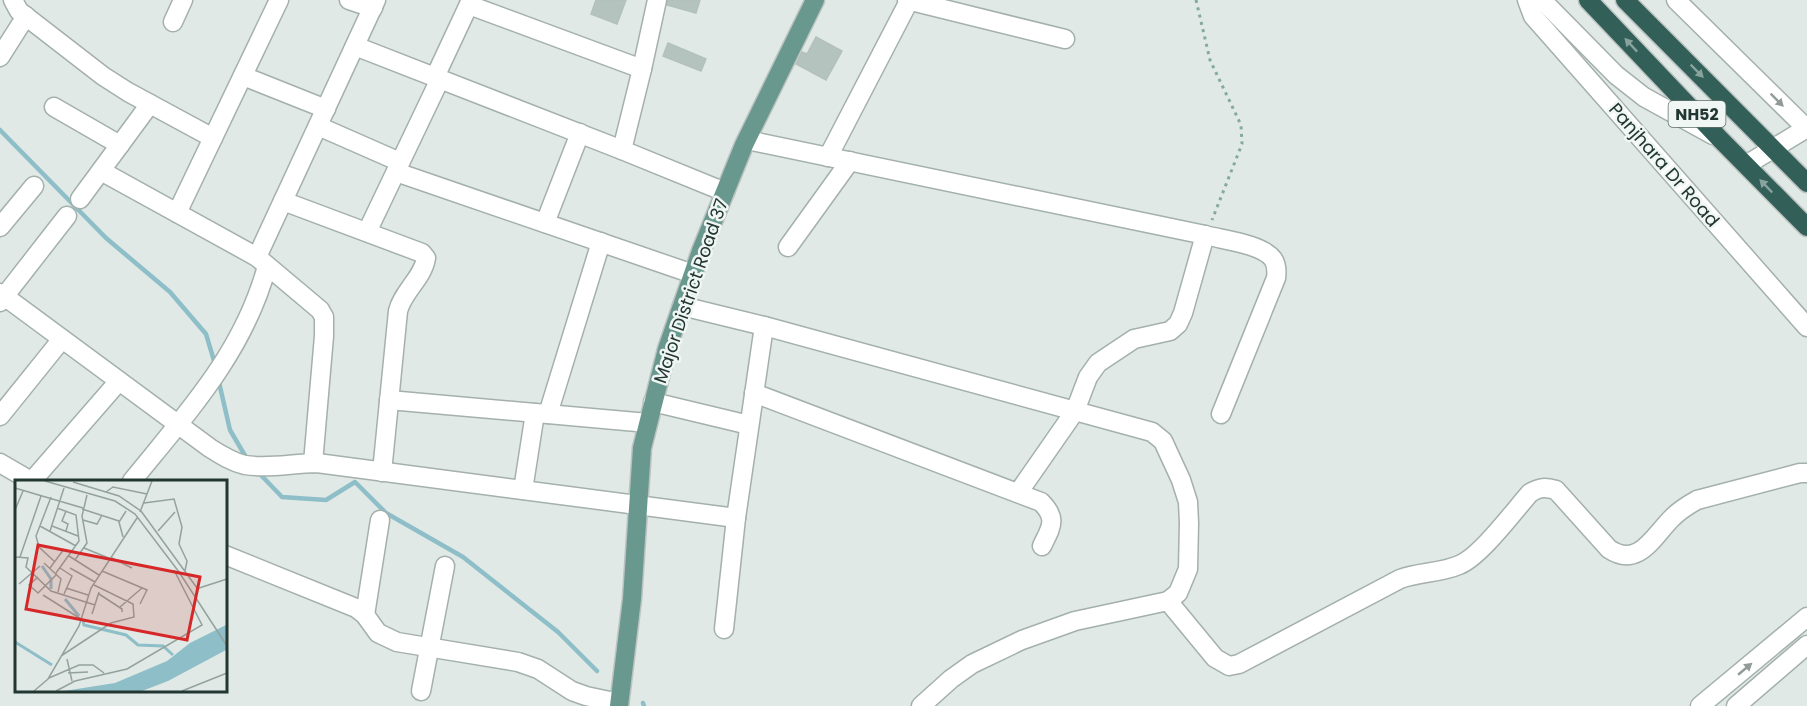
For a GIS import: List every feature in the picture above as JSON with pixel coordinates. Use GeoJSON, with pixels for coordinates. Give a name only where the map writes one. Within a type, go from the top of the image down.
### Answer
{"type":"FeatureCollection","features":[{"type":"Feature","properties":{"kind":"highway","name":"NH52"},"geometry":{"type":"LineString","coordinates":[[1588,0],[1807,227]]}},
{"type":"Feature","properties":{"kind":"highway","name":"NH52"},"geometry":{"type":"LineString","coordinates":[[1626,0],[1807,183]]}},
{"type":"Feature","properties":{"kind":"main road","name":"Major District Road 37"},"geometry":{"type":"LineString","coordinates":[[619,705],[632,599],[642,448],[667,349],[693,274],[747,140],[815,0]]}},
{"type":"Feature","properties":{"kind":"street"},"geometry":{"type":"LineString","coordinates":[[173,22],[183,0]]}},
{"type":"Feature","properties":{"kind":"street"},"geometry":{"type":"LineString","coordinates":[[177,213],[279,0]]}},
{"type":"Feature","properties":{"kind":"street"},"geometry":{"type":"LineString","coordinates":[[133,480],[207,387],[237,343],[262,286],[262,261],[283,201],[374,4],[349,0]]}},
{"type":"Feature","properties":{"kind":"street"},"geometry":{"type":"LineString","coordinates":[[622,150],[657,0]]}},
{"type":"Feature","properties":{"kind":"street"},"geometry":{"type":"LineString","coordinates":[[828,157],[908,0],[1065,39]]}},
{"type":"Feature","properties":{"kind":"street","name":"Panjhara Dr Road"},"geometry":{"type":"LineString","coordinates":[[1527,0],[1533,16],[1807,327]]}},
{"type":"Feature","properties":{"kind":"street"},"geometry":{"type":"LineString","coordinates":[[1542,0],[1616,75],[1644,97],[1720,139]]}},
{"type":"Feature","properties":{"kind":"street"},"geometry":{"type":"LineString","coordinates":[[1676,0],[1807,128],[1746,165]]}},
{"type":"Feature","properties":{"kind":"street"},"geometry":{"type":"LineString","coordinates":[[367,232],[470,3],[642,69]]}},
{"type":"Feature","properties":{"kind":"street"},"geometry":{"type":"LineString","coordinates":[[0,57],[18,5],[104,76],[128,92],[213,138]]}},
{"type":"Feature","properties":{"kind":"street"},"geometry":{"type":"LineString","coordinates":[[355,46],[725,192]]}},
{"type":"Feature","properties":{"kind":"street"},"geometry":{"type":"LineString","coordinates":[[243,76],[326,109]]}},
{"type":"Feature","properties":{"kind":"street"},"geometry":{"type":"LineString","coordinates":[[80,199],[150,104]]}},
{"type":"Feature","properties":{"kind":"street"},"geometry":{"type":"LineString","coordinates":[[54,107],[120,145]]}},
{"type":"Feature","properties":{"kind":"street"},"geometry":{"type":"LineString","coordinates":[[318,126],[398,167],[545,223],[693,274]]}},
{"type":"Feature","properties":{"kind":"street"},"geometry":{"type":"LineString","coordinates":[[545,223],[580,133]]}},
{"type":"Feature","properties":{"kind":"street"},"geometry":{"type":"LineString","coordinates":[[747,140],[1205,235],[1253,247],[1272,257],[1277,266],[1276,278],[1221,414]]}},
{"type":"Feature","properties":{"kind":"street"},"geometry":{"type":"LineString","coordinates":[[788,247],[850,161]]}},
{"type":"Feature","properties":{"kind":"street"},"geometry":{"type":"LineString","coordinates":[[101,171],[262,261],[316,305],[324,317],[324,336],[313,463]]}},
{"type":"Feature","properties":{"kind":"street"},"geometry":{"type":"LineString","coordinates":[[0,227],[34,186]]}},
{"type":"Feature","properties":{"kind":"street"},"geometry":{"type":"LineString","coordinates":[[283,201],[422,253],[426,258],[423,269],[400,305],[382,472]]}},
{"type":"Feature","properties":{"kind":"street"},"geometry":{"type":"LineString","coordinates":[[67,216],[2,297],[63,339],[210,448],[231,460],[245,465],[275,467],[313,463],[736,518]]}},
{"type":"Feature","properties":{"kind":"street"},"geometry":{"type":"LineString","coordinates":[[1018,493],[1075,411],[1088,377],[1098,363],[1134,339],[1170,331],[1178,324],[1205,235]]}},
{"type":"Feature","properties":{"kind":"street"},"geometry":{"type":"LineString","coordinates":[[523,490],[541,414],[601,242]]}},
{"type":"Feature","properties":{"kind":"street"},"geometry":{"type":"LineString","coordinates":[[682,306],[764,326],[1152,432],[1163,441],[1181,480],[1188,502],[1188,569],[1178,593],[1168,601],[1075,621],[1022,640],[972,664],[921,706]]}},
{"type":"Feature","properties":{"kind":"street"},"geometry":{"type":"LineString","coordinates":[[724,628],[736,518],[764,326]]}},
{"type":"Feature","properties":{"kind":"street"},"geometry":{"type":"LineString","coordinates":[[0,416],[63,339]]}},
{"type":"Feature","properties":{"kind":"street"},"geometry":{"type":"LineString","coordinates":[[32,480],[119,381]]}},
{"type":"Feature","properties":{"kind":"street"},"geometry":{"type":"LineString","coordinates":[[754,393],[1041,502],[1052,518],[1052,525],[1042,546]]}},
{"type":"Feature","properties":{"kind":"street"},"geometry":{"type":"LineString","coordinates":[[389,400],[648,423]]}},
{"type":"Feature","properties":{"kind":"street"},"geometry":{"type":"LineString","coordinates":[[653,402],[749,425]]}},
{"type":"Feature","properties":{"kind":"street"},"geometry":{"type":"LineString","coordinates":[[0,463],[29,480]]}},
{"type":"Feature","properties":{"kind":"street"},"geometry":{"type":"LineString","coordinates":[[1168,601],[1215,658],[1229,666],[1239,664],[1401,579],[1413,574],[1460,565],[1475,555],[1530,493],[1539,487],[1556,490],[1608,549],[1625,555],[1635,553],[1647,546],[1672,518],[1697,500],[1807,472]]}},
{"type":"Feature","properties":{"kind":"street"},"geometry":{"type":"LineString","coordinates":[[365,615],[380,520]]}},
{"type":"Feature","properties":{"kind":"street"},"geometry":{"type":"LineString","coordinates":[[226,555],[356,608],[365,615],[378,633],[397,642],[518,662],[545,673],[572,691],[619,705]]}},
{"type":"Feature","properties":{"kind":"street"},"geometry":{"type":"LineString","coordinates":[[421,692],[445,566]]}},
{"type":"Feature","properties":{"kind":"street"},"geometry":{"type":"LineString","coordinates":[[1700,706],[1807,617]]}},
{"type":"Feature","properties":{"kind":"street"},"geometry":{"type":"LineString","coordinates":[[1736,706],[1807,645]]}},
{"type":"Feature","properties":{"kind":"path"},"geometry":{"type":"LineString","coordinates":[[1196,0],[1210,60],[1241,125],[1242,144],[1205,235]]}},
{"type":"Feature","properties":{"kind":"building"},"geometry":{"type":"Polygon","coordinates":[[[596,0],[626,0],[617,24],[591,14],[596,0]]]}},
{"type":"Feature","properties":{"kind":"building"},"geometry":{"type":"Polygon","coordinates":[[[668,0],[700,0],[696,13],[667,5],[668,0]]]}},
{"type":"Feature","properties":{"kind":"building"},"geometry":{"type":"Polygon","coordinates":[[[816,37],[842,51],[826,80],[796,64],[802,52],[807,54],[816,37]]]}},
{"type":"Feature","properties":{"kind":"building"},"geometry":{"type":"Polygon","coordinates":[[[668,43],[706,59],[701,71],[663,56],[668,43]]]}},
{"type":"Feature","properties":{"kind":"waterway"},"geometry":{"type":"LineString","coordinates":[[0,130],[106,238],[170,292],[206,334],[215,364]]}},
{"type":"Feature","properties":{"kind":"waterway"},"geometry":{"type":"LineString","coordinates":[[218,378],[230,430],[247,459]]}},
{"type":"Feature","properties":{"kind":"waterway"},"geometry":{"type":"LineString","coordinates":[[258,472],[282,497],[326,500],[355,482],[386,513],[463,557],[558,632],[597,671]]}}]}
